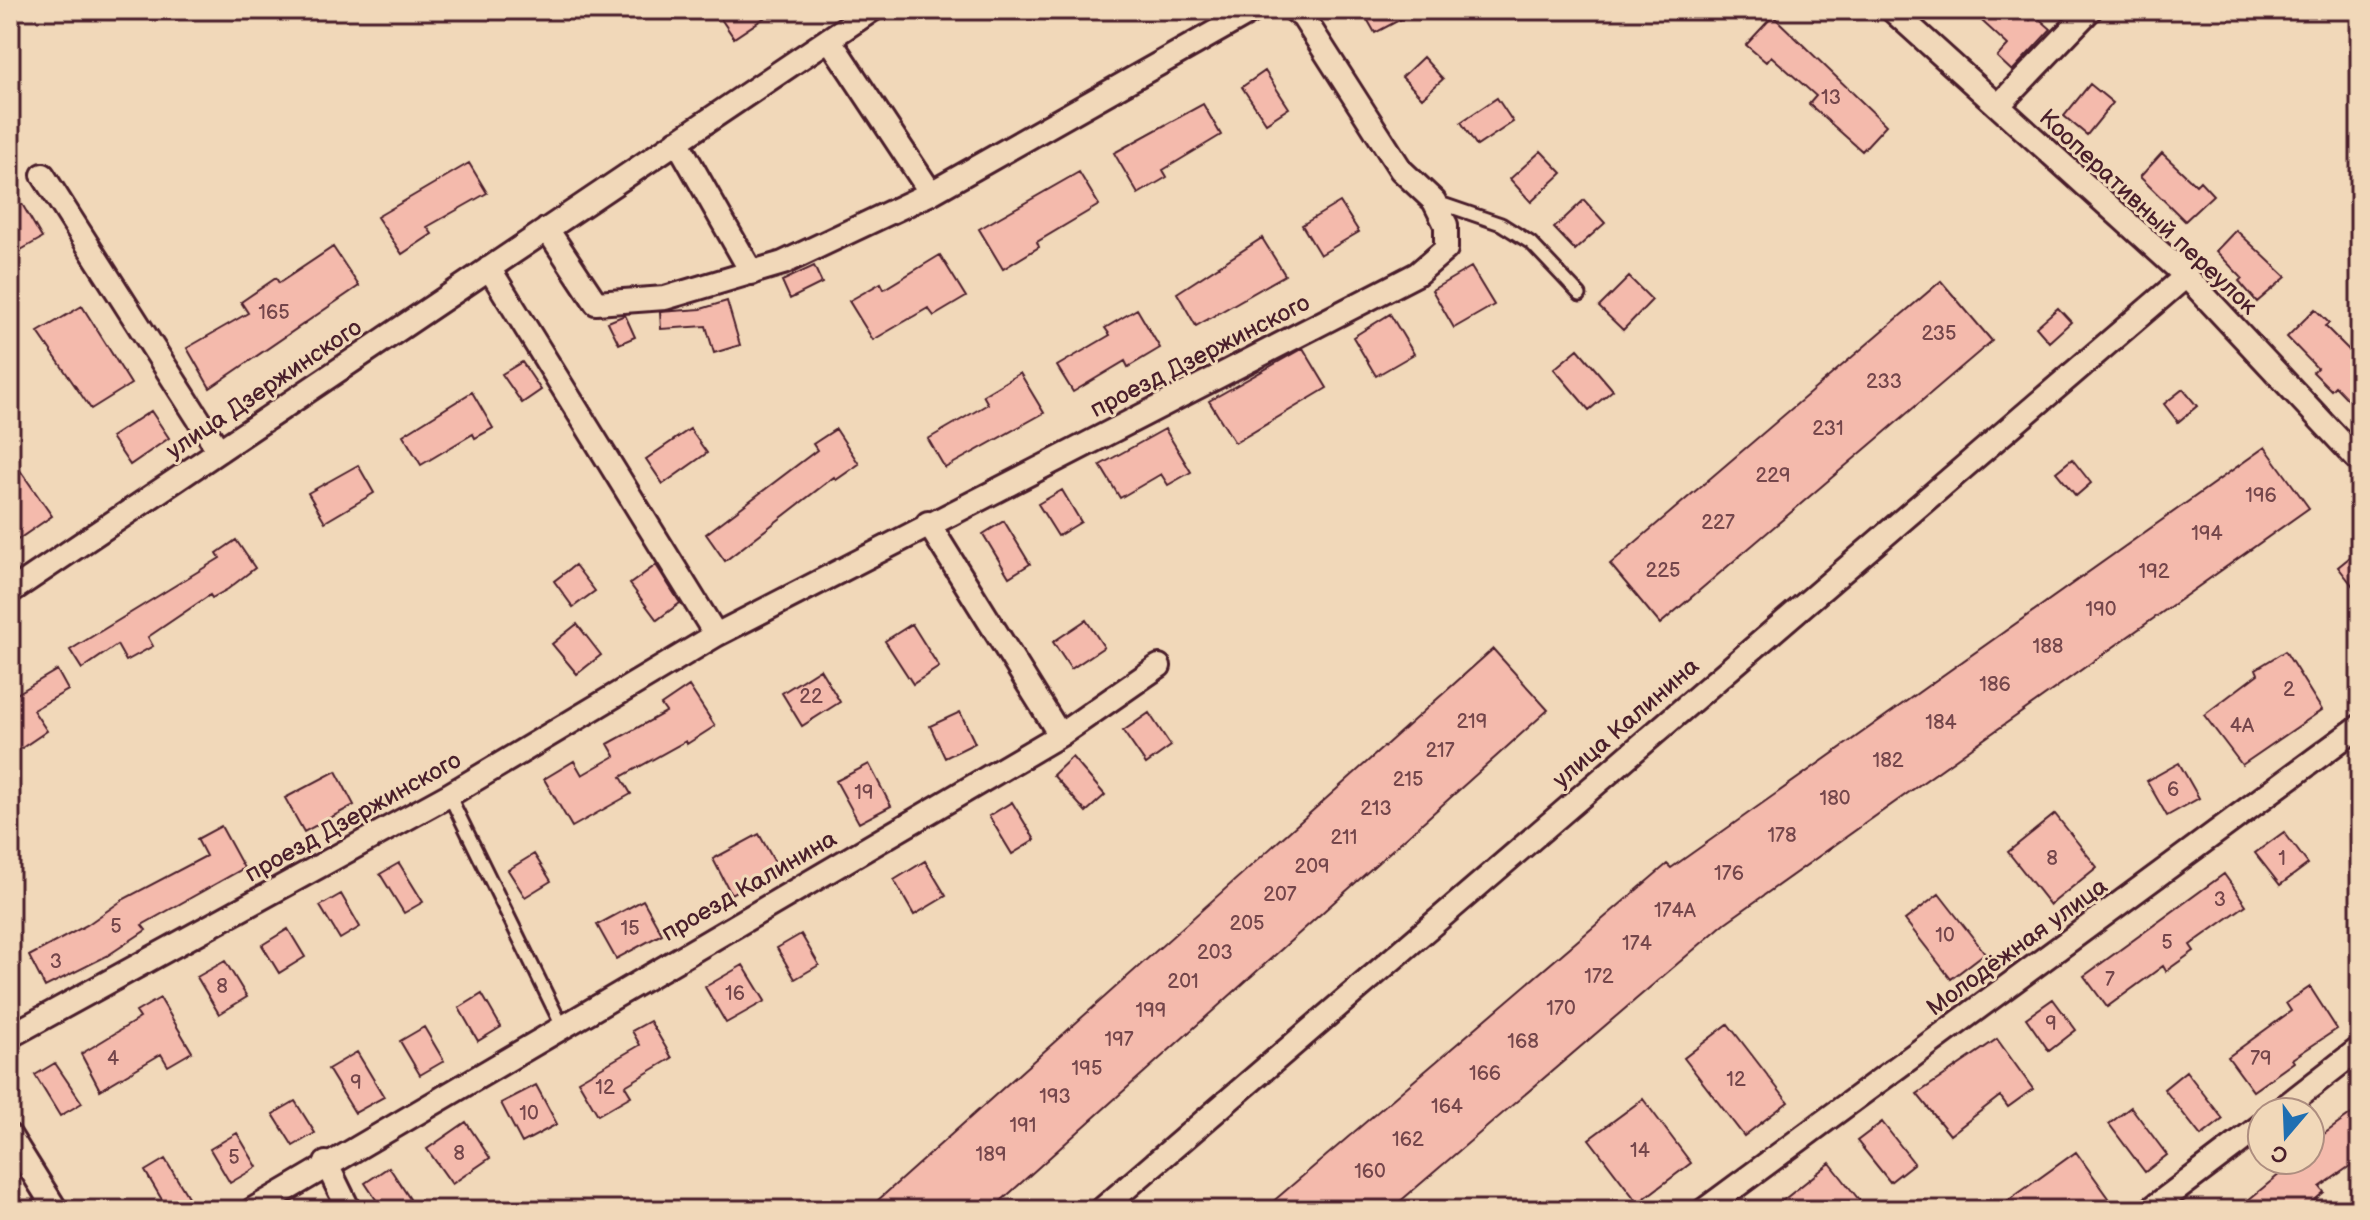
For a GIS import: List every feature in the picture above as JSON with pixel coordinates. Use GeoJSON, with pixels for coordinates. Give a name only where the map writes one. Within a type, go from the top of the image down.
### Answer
{"type":"FeatureCollection","features":[{"type":"Feature","properties":{"kind":"street","name":"улица Дзержинского"},"geometry":{"type":"LineString","coordinates":[[10,592],[872,10]]}},
{"type":"Feature","properties":{"kind":"street"},"geometry":{"type":"LineString","coordinates":[[547,229],[596,303],[665,298],[752,273],[783,263],[931,193],[1254,10]]}},
{"type":"Feature","properties":{"kind":"street","name":"проезд Дзержинского"},"geometry":{"type":"LineString","coordinates":[[10,1036],[449,795],[716,635],[928,523],[1417,274],[1446,249],[1446,225],[1434,201],[1401,170],[1303,17],[1294,10]]}},
{"type":"Feature","properties":{"kind":"street","name":"Кооперативный переулок"},"geometry":{"type":"LineString","coordinates":[[1892,10],[2186,276],[2360,462]]}},
{"type":"Feature","properties":{"kind":"street"},"geometry":{"type":"LineString","coordinates":[[1998,106],[2090,10]]}},
{"type":"Feature","properties":{"kind":"street"},"geometry":{"type":"LineString","coordinates":[[829,39],[931,193]]}},
{"type":"Feature","properties":{"kind":"street"},"geometry":{"type":"LineString","coordinates":[[677,141],[752,273]]}},
{"type":"Feature","properties":{"kind":"street"},"geometry":{"type":"LineString","coordinates":[[43,175],[219,451]]}},
{"type":"Feature","properties":{"kind":"street"},"geometry":{"type":"LineString","coordinates":[[489,268],[716,635]]}},
{"type":"Feature","properties":{"kind":"street","name":"улица Калинина"},"geometry":{"type":"LineString","coordinates":[[1101,1210],[2186,276]]}},
{"type":"Feature","properties":{"kind":"street"},"geometry":{"type":"LineString","coordinates":[[928,523],[1060,735]]}},
{"type":"Feature","properties":{"kind":"street","name":"проезд Калинина"},"geometry":{"type":"LineString","coordinates":[[252,1210],[326,1163],[1060,735],[1159,666]]}},
{"type":"Feature","properties":{"kind":"street","name":"Молодёжная улица"},"geometry":{"type":"LineString","coordinates":[[1704,1210],[2360,726]]}},
{"type":"Feature","properties":{"kind":"street"},"geometry":{"type":"LineString","coordinates":[[2298,1096],[2360,1048]]}},
{"type":"Feature","properties":{"kind":"street"},"geometry":{"type":"LineString","coordinates":[[10,1136],[56,1210]]}},
{"type":"Feature","properties":{"kind":"street"},"geometry":{"type":"LineString","coordinates":[[2150,1210],[2246,1137]]}},
{"type":"Feature","properties":{"kind":"street"},"geometry":{"type":"LineString","coordinates":[[326,1163],[349,1210]]}},
{"type":"Feature","properties":{"kind":"lane"},"geometry":{"type":"LineString","coordinates":[[1434,201],[1501,224],[1531,243],[1580,295]]}},
{"type":"Feature","properties":{"kind":"lane"},"geometry":{"type":"LineString","coordinates":[[449,795],[562,1026]]}},
{"type":"Feature","properties":{"kind":"building"},"geometry":{"type":"Polygon","coordinates":[[[715,10],[776,10],[734,38],[715,10]]]}},
{"type":"Feature","properties":{"kind":"building"},"geometry":{"type":"Polygon","coordinates":[[[1362,10],[1418,10],[1375,33],[1362,10]]]}},
{"type":"Feature","properties":{"kind":"building"},"geometry":{"type":"Polygon","coordinates":[[[1970,10],[2019,10],[2030,20],[2035,15],[2051,29],[2012,71],[1997,57],[2008,45],[1970,10]]]}},
{"type":"Feature","properties":{"kind":"building"},"geometry":{"type":"Polygon","coordinates":[[[1773,16],[1886,125],[1862,151],[1809,104],[1816,96],[1771,56],[1766,62],[1746,45],[1773,16]]]}},
{"type":"Feature","properties":{"kind":"building"},"geometry":{"type":"Polygon","coordinates":[[[1423,57],[1443,79],[1422,98],[1402,77],[1423,57]]]}},
{"type":"Feature","properties":{"kind":"building"},"geometry":{"type":"Polygon","coordinates":[[[1265,71],[1289,108],[1266,123],[1242,87],[1265,71]]]}},
{"type":"Feature","properties":{"kind":"building"},"geometry":{"type":"Polygon","coordinates":[[[2090,84],[2113,103],[2087,135],[2064,116],[2090,84]]]}},
{"type":"Feature","properties":{"kind":"building"},"geometry":{"type":"Polygon","coordinates":[[[1497,98],[1513,122],[1477,146],[1461,122],[1497,98]]]}},
{"type":"Feature","properties":{"kind":"building"},"geometry":{"type":"Polygon","coordinates":[[[1203,104],[1221,135],[1163,170],[1167,177],[1138,194],[1114,153],[1203,104]]]}},
{"type":"Feature","properties":{"kind":"building"},"geometry":{"type":"Polygon","coordinates":[[[1541,151],[1562,173],[1531,202],[1510,179],[1541,151]]]}},
{"type":"Feature","properties":{"kind":"building"},"geometry":{"type":"Polygon","coordinates":[[[2162,153],[2196,185],[2200,181],[2213,195],[2185,221],[2140,177],[2162,153]]]}},
{"type":"Feature","properties":{"kind":"building"},"geometry":{"type":"Polygon","coordinates":[[[469,163],[487,193],[427,227],[432,234],[402,254],[377,217],[469,163]]]}},
{"type":"Feature","properties":{"kind":"building"},"geometry":{"type":"Polygon","coordinates":[[[1079,172],[1099,205],[1037,242],[1039,247],[1003,269],[979,229],[1079,172]]]}},
{"type":"Feature","properties":{"kind":"building"},"geometry":{"type":"Polygon","coordinates":[[[1584,200],[1605,223],[1575,250],[1554,228],[1584,200]]]}},
{"type":"Feature","properties":{"kind":"building"},"geometry":{"type":"Polygon","coordinates":[[[1340,202],[1359,232],[1320,255],[1302,225],[1340,202]]]}},
{"type":"Feature","properties":{"kind":"building"},"geometry":{"type":"Polygon","coordinates":[[[22,204],[42,238],[10,256],[10,211],[22,204]]]}},
{"type":"Feature","properties":{"kind":"building"},"geometry":{"type":"Polygon","coordinates":[[[2236,230],[2286,277],[2257,302],[2239,281],[2242,278],[2216,251],[2236,230]]]}},
{"type":"Feature","properties":{"kind":"building"},"geometry":{"type":"Polygon","coordinates":[[[1262,238],[1285,275],[1196,326],[1177,293],[1262,238]]]}},
{"type":"Feature","properties":{"kind":"building"},"geometry":{"type":"Polygon","coordinates":[[[333,247],[359,286],[210,388],[187,348],[248,313],[241,302],[276,278],[279,283],[333,247]]]}},
{"type":"Feature","properties":{"kind":"building"},"geometry":{"type":"Polygon","coordinates":[[[940,255],[966,297],[934,316],[928,308],[873,340],[849,301],[881,283],[884,289],[940,255]]]}},
{"type":"Feature","properties":{"kind":"building"},"geometry":{"type":"Polygon","coordinates":[[[814,266],[822,283],[790,299],[782,281],[814,266]]]}},
{"type":"Feature","properties":{"kind":"building"},"geometry":{"type":"Polygon","coordinates":[[[1471,267],[1494,305],[1454,328],[1432,290],[1471,267]]]}},
{"type":"Feature","properties":{"kind":"building"},"geometry":{"type":"Polygon","coordinates":[[[1629,277],[1652,300],[1623,330],[1599,307],[1629,277]]]}},
{"type":"Feature","properties":{"kind":"building"},"geometry":{"type":"Polygon","coordinates":[[[1941,281],[1992,341],[1660,624],[1610,564],[1941,281]]]}},
{"type":"Feature","properties":{"kind":"building"},"geometry":{"type":"Polygon","coordinates":[[[727,301],[740,345],[714,353],[706,326],[661,329],[660,312],[701,309],[727,301]]]}},
{"type":"Feature","properties":{"kind":"building"},"geometry":{"type":"Polygon","coordinates":[[[82,306],[131,384],[91,409],[38,332],[82,306]]]}},
{"type":"Feature","properties":{"kind":"building"},"geometry":{"type":"Polygon","coordinates":[[[2058,308],[2071,322],[2049,342],[2036,327],[2058,308]]]}},
{"type":"Feature","properties":{"kind":"building"},"geometry":{"type":"Polygon","coordinates":[[[1137,309],[1160,348],[1128,367],[1125,361],[1073,392],[1057,366],[1110,335],[1105,328],[1137,309]]]}},
{"type":"Feature","properties":{"kind":"building"},"geometry":{"type":"Polygon","coordinates":[[[2315,309],[2329,323],[2325,326],[2360,361],[2360,412],[2335,386],[2331,390],[2313,372],[2317,368],[2287,337],[2315,309]]]}},
{"type":"Feature","properties":{"kind":"building"},"geometry":{"type":"Polygon","coordinates":[[[1390,314],[1414,354],[1376,376],[1353,337],[1390,314]]]}},
{"type":"Feature","properties":{"kind":"building"},"geometry":{"type":"Polygon","coordinates":[[[625,315],[635,337],[619,344],[608,322],[625,315]]]}},
{"type":"Feature","properties":{"kind":"building"},"geometry":{"type":"Polygon","coordinates":[[[1303,348],[1327,388],[1235,443],[1209,401],[1303,348]]]}},
{"type":"Feature","properties":{"kind":"building"},"geometry":{"type":"Polygon","coordinates":[[[1578,349],[1613,390],[1589,410],[1554,369],[1578,349]]]}},
{"type":"Feature","properties":{"kind":"building"},"geometry":{"type":"Polygon","coordinates":[[[522,362],[541,390],[522,403],[502,374],[522,362]]]}},
{"type":"Feature","properties":{"kind":"building"},"geometry":{"type":"Polygon","coordinates":[[[1020,373],[1044,413],[945,468],[928,439],[988,404],[983,395],[1020,373]]]}},
{"type":"Feature","properties":{"kind":"building"},"geometry":{"type":"Polygon","coordinates":[[[2183,389],[2197,406],[2178,422],[2164,404],[2183,389]]]}},
{"type":"Feature","properties":{"kind":"building"},"geometry":{"type":"Polygon","coordinates":[[[472,392],[493,428],[475,438],[473,434],[421,465],[403,435],[472,392]]]}},
{"type":"Feature","properties":{"kind":"building"},"geometry":{"type":"Polygon","coordinates":[[[151,411],[169,438],[130,465],[111,437],[151,411]]]}},
{"type":"Feature","properties":{"kind":"building"},"geometry":{"type":"Polygon","coordinates":[[[690,429],[707,453],[663,484],[646,459],[690,429]]]}},
{"type":"Feature","properties":{"kind":"building"},"geometry":{"type":"Polygon","coordinates":[[[836,429],[859,464],[836,480],[834,477],[725,561],[706,534],[817,450],[813,444],[836,429]]]}},
{"type":"Feature","properties":{"kind":"building"},"geometry":{"type":"Polygon","coordinates":[[[1165,429],[1191,472],[1168,485],[1161,474],[1120,498],[1100,465],[1165,429]]]}},
{"type":"Feature","properties":{"kind":"building"},"geometry":{"type":"Polygon","coordinates":[[[2265,447],[2309,508],[1725,923],[1390,1210],[1263,1210],[1667,864],[1671,868],[2265,447]]]}},
{"type":"Feature","properties":{"kind":"building"},"geometry":{"type":"Polygon","coordinates":[[[10,456],[52,516],[10,545],[10,456]]]}},
{"type":"Feature","properties":{"kind":"building"},"geometry":{"type":"Polygon","coordinates":[[[2072,459],[2091,483],[2076,496],[2056,472],[2072,459]]]}},
{"type":"Feature","properties":{"kind":"building"},"geometry":{"type":"Polygon","coordinates":[[[358,465],[374,493],[325,522],[308,493],[358,465]]]}},
{"type":"Feature","properties":{"kind":"building"},"geometry":{"type":"Polygon","coordinates":[[[1062,490],[1081,522],[1058,536],[1038,504],[1062,490]]]}},
{"type":"Feature","properties":{"kind":"building"},"geometry":{"type":"Polygon","coordinates":[[[1004,521],[1030,564],[1009,577],[983,534],[1004,521]]]}},
{"type":"Feature","properties":{"kind":"building"},"geometry":{"type":"Polygon","coordinates":[[[236,540],[255,568],[228,589],[212,598],[210,595],[148,637],[153,646],[126,661],[117,645],[82,669],[70,650],[220,558],[217,553],[236,540]]]}},
{"type":"Feature","properties":{"kind":"building"},"geometry":{"type":"Polygon","coordinates":[[[2360,549],[2360,595],[2338,567],[2360,549]]]}},
{"type":"Feature","properties":{"kind":"building"},"geometry":{"type":"Polygon","coordinates":[[[575,565],[595,591],[573,607],[554,581],[575,565]]]}},
{"type":"Feature","properties":{"kind":"building"},"geometry":{"type":"Polygon","coordinates":[[[656,565],[680,603],[657,620],[630,584],[656,565]]]}},
{"type":"Feature","properties":{"kind":"building"},"geometry":{"type":"Polygon","coordinates":[[[1086,620],[1104,647],[1071,669],[1053,642],[1086,620]]]}},
{"type":"Feature","properties":{"kind":"building"},"geometry":{"type":"Polygon","coordinates":[[[577,624],[601,655],[577,674],[552,644],[577,624]]]}},
{"type":"Feature","properties":{"kind":"building"},"geometry":{"type":"Polygon","coordinates":[[[912,624],[939,667],[913,684],[885,641],[912,624]]]}},
{"type":"Feature","properties":{"kind":"building"},"geometry":{"type":"Polygon","coordinates":[[[1493,649],[1548,710],[991,1210],[867,1210],[1493,649]]]}},
{"type":"Feature","properties":{"kind":"building"},"geometry":{"type":"Polygon","coordinates":[[[2285,651],[2322,710],[2242,765],[2204,715],[2258,674],[2256,669],[2285,651]]]}},
{"type":"Feature","properties":{"kind":"building"},"geometry":{"type":"Polygon","coordinates":[[[820,669],[840,702],[802,726],[782,693],[820,669]]]}},
{"type":"Feature","properties":{"kind":"building"},"geometry":{"type":"Polygon","coordinates":[[[57,670],[68,690],[33,710],[47,731],[10,756],[10,698],[57,670]]]}},
{"type":"Feature","properties":{"kind":"building"},"geometry":{"type":"Polygon","coordinates":[[[689,686],[715,726],[687,744],[686,741],[621,777],[631,794],[572,827],[544,779],[574,761],[582,775],[615,756],[608,744],[666,712],[661,705],[689,686]]]}},
{"type":"Feature","properties":{"kind":"building"},"geometry":{"type":"Polygon","coordinates":[[[960,712],[975,743],[945,758],[930,726],[960,712]]]}},
{"type":"Feature","properties":{"kind":"building"},"geometry":{"type":"Polygon","coordinates":[[[1149,713],[1171,746],[1146,764],[1123,731],[1149,713]]]}},
{"type":"Feature","properties":{"kind":"building"},"geometry":{"type":"Polygon","coordinates":[[[1072,757],[1105,795],[1086,812],[1053,775],[1072,757]]]}},
{"type":"Feature","properties":{"kind":"building"},"geometry":{"type":"Polygon","coordinates":[[[2179,763],[2199,798],[2167,816],[2147,781],[2179,763]]]}},
{"type":"Feature","properties":{"kind":"building"},"geometry":{"type":"Polygon","coordinates":[[[869,764],[891,806],[859,823],[836,781],[869,764]]]}},
{"type":"Feature","properties":{"kind":"building"},"geometry":{"type":"Polygon","coordinates":[[[336,771],[354,805],[304,832],[285,798],[336,771]]]}},
{"type":"Feature","properties":{"kind":"building"},"geometry":{"type":"Polygon","coordinates":[[[1012,802],[1035,840],[1012,854],[989,816],[1012,802]]]}},
{"type":"Feature","properties":{"kind":"building"},"geometry":{"type":"Polygon","coordinates":[[[2055,814],[2097,867],[2050,905],[2008,852],[2055,814]]]}},
{"type":"Feature","properties":{"kind":"building"},"geometry":{"type":"Polygon","coordinates":[[[221,826],[244,868],[142,925],[146,930],[107,956],[45,987],[29,956],[87,925],[124,899],[206,856],[197,839],[221,826]]]}},
{"type":"Feature","properties":{"kind":"building"},"geometry":{"type":"Polygon","coordinates":[[[2284,832],[2308,864],[2280,885],[2255,853],[2284,832]]]}},
{"type":"Feature","properties":{"kind":"building"},"geometry":{"type":"Polygon","coordinates":[[[759,834],[778,868],[731,894],[713,859],[759,834]]]}},
{"type":"Feature","properties":{"kind":"building"},"geometry":{"type":"Polygon","coordinates":[[[534,854],[551,881],[525,897],[508,870],[534,854]]]}},
{"type":"Feature","properties":{"kind":"building"},"geometry":{"type":"Polygon","coordinates":[[[925,861],[946,896],[914,915],[894,880],[925,861]]]}},
{"type":"Feature","properties":{"kind":"building"},"geometry":{"type":"Polygon","coordinates":[[[399,863],[423,902],[404,913],[380,874],[399,863]]]}},
{"type":"Feature","properties":{"kind":"building"},"geometry":{"type":"Polygon","coordinates":[[[2224,874],[2246,905],[2190,945],[2194,951],[2166,971],[2163,966],[2107,1007],[2084,976],[2224,874]]]}},
{"type":"Feature","properties":{"kind":"building"},"geometry":{"type":"Polygon","coordinates":[[[341,894],[360,927],[340,939],[320,906],[341,894]]]}},
{"type":"Feature","properties":{"kind":"building"},"geometry":{"type":"Polygon","coordinates":[[[1939,894],[1985,953],[1951,979],[1905,920],[1939,894]]]}},
{"type":"Feature","properties":{"kind":"building"},"geometry":{"type":"Polygon","coordinates":[[[643,900],[662,934],[616,959],[597,925],[643,900]]]}},
{"type":"Feature","properties":{"kind":"building"},"geometry":{"type":"Polygon","coordinates":[[[288,929],[305,957],[279,973],[262,945],[288,929]]]}},
{"type":"Feature","properties":{"kind":"building"},"geometry":{"type":"Polygon","coordinates":[[[801,934],[819,965],[795,979],[777,948],[801,934]]]}},
{"type":"Feature","properties":{"kind":"building"},"geometry":{"type":"Polygon","coordinates":[[[225,961],[247,997],[219,1014],[197,977],[225,961]]]}},
{"type":"Feature","properties":{"kind":"building"},"geometry":{"type":"Polygon","coordinates":[[[743,965],[765,1001],[726,1023],[705,987],[743,965]]]}},
{"type":"Feature","properties":{"kind":"building"},"geometry":{"type":"Polygon","coordinates":[[[2310,987],[2337,1029],[2292,1059],[2294,1062],[2253,1091],[2228,1057],[2291,1011],[2286,1003],[2310,987]]]}},
{"type":"Feature","properties":{"kind":"building"},"geometry":{"type":"Polygon","coordinates":[[[482,994],[501,1027],[478,1041],[459,1008],[482,994]]]}},
{"type":"Feature","properties":{"kind":"building"},"geometry":{"type":"Polygon","coordinates":[[[160,998],[192,1052],[168,1066],[161,1054],[100,1090],[81,1054],[140,1018],[136,1012],[160,998]]]}},
{"type":"Feature","properties":{"kind":"building"},"geometry":{"type":"Polygon","coordinates":[[[2053,999],[2076,1030],[2049,1051],[2026,1018],[2053,999]]]}},
{"type":"Feature","properties":{"kind":"building"},"geometry":{"type":"Polygon","coordinates":[[[650,1021],[672,1058],[625,1086],[631,1096],[598,1115],[578,1081],[640,1045],[632,1031],[650,1021]]]}},
{"type":"Feature","properties":{"kind":"building"},"geometry":{"type":"Polygon","coordinates":[[[1728,1024],[1788,1102],[1744,1136],[1684,1058],[1728,1024]]]}},
{"type":"Feature","properties":{"kind":"building"},"geometry":{"type":"Polygon","coordinates":[[[424,1027],[444,1061],[420,1075],[400,1041],[424,1027]]]}},
{"type":"Feature","properties":{"kind":"building"},"geometry":{"type":"Polygon","coordinates":[[[1997,1039],[2033,1089],[2008,1107],[2000,1096],[1950,1135],[1917,1094],[1997,1039]]]}},
{"type":"Feature","properties":{"kind":"building"},"geometry":{"type":"Polygon","coordinates":[[[357,1052],[384,1097],[355,1113],[328,1069],[357,1052]]]}},
{"type":"Feature","properties":{"kind":"building"},"geometry":{"type":"Polygon","coordinates":[[[55,1063],[82,1103],[60,1116],[35,1075],[55,1063]]]}},
{"type":"Feature","properties":{"kind":"building"},"geometry":{"type":"Polygon","coordinates":[[[2186,1071],[2223,1119],[2201,1136],[2164,1089],[2186,1071]]]}},
{"type":"Feature","properties":{"kind":"building"},"geometry":{"type":"Polygon","coordinates":[[[536,1085],[557,1124],[522,1143],[501,1103],[536,1085]]]}},
{"type":"Feature","properties":{"kind":"building"},"geometry":{"type":"Polygon","coordinates":[[[1643,1099],[1691,1163],[1638,1203],[1589,1139],[1643,1099]]]}},
{"type":"Feature","properties":{"kind":"building"},"geometry":{"type":"Polygon","coordinates":[[[295,1101],[315,1133],[293,1146],[273,1114],[295,1101]]]}},
{"type":"Feature","properties":{"kind":"building"},"geometry":{"type":"Polygon","coordinates":[[[2131,1107],[2167,1155],[2145,1172],[2109,1124],[2131,1107]]]}},
{"type":"Feature","properties":{"kind":"building"},"geometry":{"type":"Polygon","coordinates":[[[2360,1108],[2360,1159],[2320,1187],[2324,1192],[2303,1210],[2236,1210],[2277,1176],[2326,1176],[2326,1132],[2360,1108]]]}},
{"type":"Feature","properties":{"kind":"building"},"geometry":{"type":"Polygon","coordinates":[[[466,1122],[490,1158],[452,1184],[427,1149],[466,1122]]]}},
{"type":"Feature","properties":{"kind":"building"},"geometry":{"type":"Polygon","coordinates":[[[1882,1122],[1914,1163],[1890,1182],[1857,1141],[1882,1122]]]}},
{"type":"Feature","properties":{"kind":"building"},"geometry":{"type":"Polygon","coordinates":[[[237,1133],[257,1167],[230,1183],[210,1149],[237,1133]]]}},
{"type":"Feature","properties":{"kind":"building"},"geometry":{"type":"Polygon","coordinates":[[[2076,1152],[2109,1198],[2092,1210],[1995,1210],[2076,1152]]]}},
{"type":"Feature","properties":{"kind":"building"},"geometry":{"type":"Polygon","coordinates":[[[165,1159],[196,1210],[168,1210],[145,1171],[165,1159]]]}},
{"type":"Feature","properties":{"kind":"building"},"geometry":{"type":"Polygon","coordinates":[[[1830,1163],[1867,1210],[1771,1210],[1830,1163]]]}},
{"type":"Feature","properties":{"kind":"building"},"geometry":{"type":"Polygon","coordinates":[[[389,1167],[410,1199],[393,1210],[383,1210],[365,1183],[389,1167]]]}}]}
